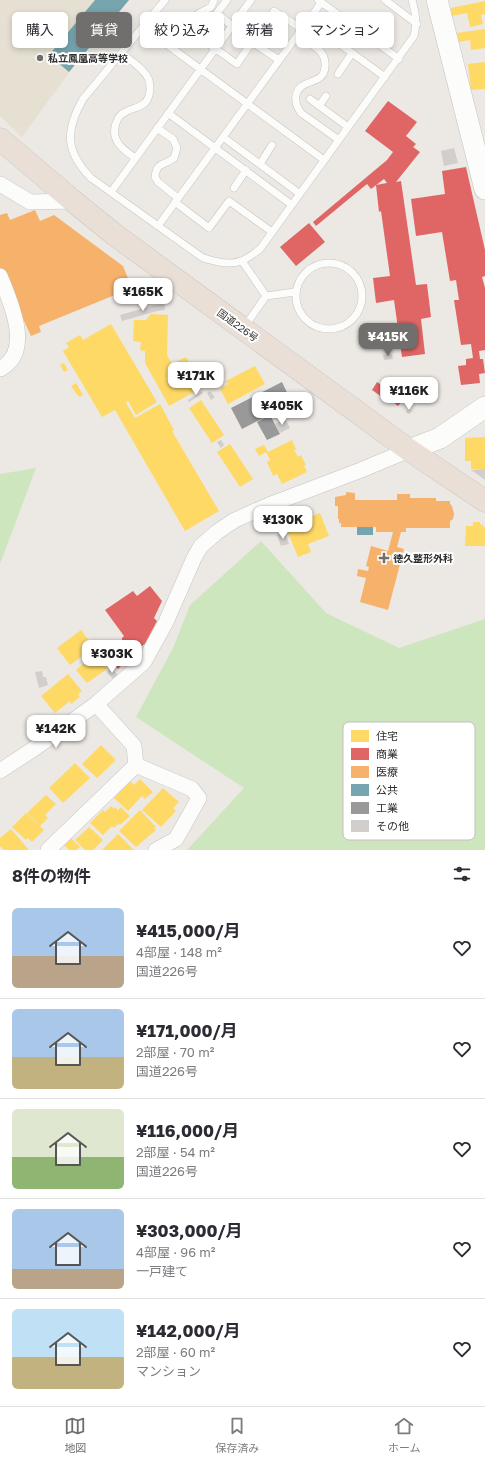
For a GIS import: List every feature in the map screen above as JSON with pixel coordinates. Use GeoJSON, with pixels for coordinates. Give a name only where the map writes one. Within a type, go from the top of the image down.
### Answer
{"type":"FeatureCollection","features":[{"type":"Feature","properties":{"kind":"highway","name":"国道226号"},"geometry":{"type":"LineString","coordinates":[[0,139],[72,201],[115,235],[409,450],[485,501]]}},
{"type":"Feature","properties":{"kind":"street"},"geometry":{"type":"LineString","coordinates":[[437,0],[485,189]]}},
{"type":"Feature","properties":{"kind":"street"},"geometry":{"type":"LineString","coordinates":[[0,184],[30,202],[72,201]]}},
{"type":"Feature","properties":{"kind":"street"},"geometry":{"type":"LineString","coordinates":[[0,276],[14,314],[18,341],[15,353],[9,363],[0,369]]}},
{"type":"Feature","properties":{"kind":"street"},"geometry":{"type":"LineString","coordinates":[[0,771],[38,746],[96,704],[144,662],[166,622],[194,558],[201,546],[217,532],[235,520],[269,505],[440,438],[485,407]]}},
{"type":"Feature","properties":{"kind":"street"},"geometry":{"type":"LineString","coordinates":[[96,704],[134,746],[136,766]]}},
{"type":"Feature","properties":{"kind":"street"},"geometry":{"type":"LineString","coordinates":[[48,850],[136,766]]}},
{"type":"Feature","properties":{"kind":"street"},"geometry":{"type":"LineString","coordinates":[[136,766],[192,789],[199,798],[176,839],[156,850]]}},
{"type":"Feature","properties":{"kind":"lane"},"geometry":{"type":"LineString","coordinates":[[155,12],[165,0]]}},
{"type":"Feature","properties":{"kind":"lane"},"geometry":{"type":"LineString","coordinates":[[214,0],[211,8],[196,14],[193,18],[193,30],[196,35],[238,64],[252,42],[279,60]]}},
{"type":"Feature","properties":{"kind":"lane"},"geometry":{"type":"LineString","coordinates":[[111,192],[232,26],[217,14],[227,0]]}},
{"type":"Feature","properties":{"kind":"lane"},"geometry":{"type":"LineString","coordinates":[[243,12],[251,0]]}},
{"type":"Feature","properties":{"kind":"lane"},"geometry":{"type":"LineString","coordinates":[[385,0],[417,24]]}},
{"type":"Feature","properties":{"kind":"lane"},"geometry":{"type":"LineString","coordinates":[[140,31],[83,99],[75,113],[71,125],[70,139],[74,156],[91,178],[203,258],[219,262],[235,263],[242,261],[260,249],[399,59],[414,36],[417,24],[417,16],[412,0]]}},
{"type":"Feature","properties":{"kind":"lane"},"geometry":{"type":"LineString","coordinates":[[313,12],[319,1],[399,59]]}},
{"type":"Feature","properties":{"kind":"lane"},"geometry":{"type":"LineString","coordinates":[[288,22],[296,29]]}},
{"type":"Feature","properties":{"kind":"lane"},"geometry":{"type":"LineString","coordinates":[[158,226],[296,37]]}},
{"type":"Feature","properties":{"kind":"lane"},"geometry":{"type":"LineString","coordinates":[[172,48],[324,160]]}},
{"type":"Feature","properties":{"kind":"lane"},"geometry":{"type":"LineString","coordinates":[[316,48],[320,52],[325,62],[325,67],[321,77],[316,81],[305,84],[300,88],[296,97],[297,108],[301,113],[339,140]]}},
{"type":"Feature","properties":{"kind":"lane"},"geometry":{"type":"LineString","coordinates":[[345,48],[385,77]]}},
{"type":"Feature","properties":{"kind":"lane"},"geometry":{"type":"LineString","coordinates":[[121,53],[145,73],[150,83],[149,98],[145,103],[140,107],[123,113],[118,117],[116,123],[115,137],[117,143],[121,148],[135,158]]}},
{"type":"Feature","properties":{"kind":"lane"},"geometry":{"type":"LineString","coordinates":[[338,74],[352,53]]}},
{"type":"Feature","properties":{"kind":"lane"},"geometry":{"type":"LineString","coordinates":[[319,106],[326,96]]}},
{"type":"Feature","properties":{"kind":"lane"},"geometry":{"type":"LineString","coordinates":[[310,99],[348,127]]}},
{"type":"Feature","properties":{"kind":"lane"},"geometry":{"type":"LineString","coordinates":[[168,113],[292,205]]}},
{"type":"Feature","properties":{"kind":"lane"},"geometry":{"type":"LineString","coordinates":[[157,128],[173,139],[177,148],[174,158],[158,166],[155,177],[158,182],[177,200],[209,228],[228,201],[272,232]]}},
{"type":"Feature","properties":{"kind":"lane"},"geometry":{"type":"LineString","coordinates":[[222,137],[300,194]]}},
{"type":"Feature","properties":{"kind":"lane"},"geometry":{"type":"LineString","coordinates":[[260,164],[272,145]]}},
{"type":"Feature","properties":{"kind":"lane"},"geometry":{"type":"LineString","coordinates":[[234,188],[246,170]]}},
{"type":"Feature","properties":{"kind":"lane"},"geometry":{"type":"LineString","coordinates":[[242,261],[266,296]]}},
{"type":"Feature","properties":{"kind":"lane"},"geometry":{"type":"LineString","coordinates":[[326,263],[338,264],[347,268],[355,275],[360,285],[362,295],[361,305],[356,315],[340,327],[329,329],[319,328],[309,323],[300,314],[296,304],[295,292],[298,281],[305,272],[315,266],[326,263]]}},
{"type":"Feature","properties":{"kind":"lane"},"geometry":{"type":"LineString","coordinates":[[243,329],[266,296],[295,292]]}},
{"type":"Feature","properties":{"kind":"shaded area","name":"私立鳳凰高等学校"},"geometry":{"type":"Polygon","coordinates":[[[0,0],[122,0],[113,12],[76,12],[76,48],[87,48],[22,137],[0,116],[0,0]]]}},
{"type":"Feature","properties":{"kind":"green space"},"geometry":{"type":"Polygon","coordinates":[[[36,468],[0,564],[0,474],[36,468]]]}},
{"type":"Feature","properties":{"kind":"green space"},"geometry":{"type":"Polygon","coordinates":[[[261,541],[326,613],[399,648],[485,619],[485,850],[187,850],[244,788],[136,717],[173,648],[190,605],[261,541]]]}},
{"type":"Feature","properties":{"kind":"building: 住宅"},"geometry":{"type":"Polygon","coordinates":[[[485,1],[485,14],[481,15],[483,24],[470,27],[467,13],[452,16],[451,8],[485,1]]]}},
{"type":"Feature","properties":{"kind":"building: 住宅"},"geometry":{"type":"Polygon","coordinates":[[[485,29],[485,48],[471,50],[470,40],[459,42],[457,33],[485,29]]]}},
{"type":"Feature","properties":{"kind":"building: 住宅"},"geometry":{"type":"Polygon","coordinates":[[[485,62],[485,89],[471,90],[468,64],[485,62]]]}},
{"type":"Feature","properties":{"kind":"building: 住宅"},"geometry":{"type":"Polygon","coordinates":[[[151,314],[168,315],[167,355],[172,364],[186,357],[203,387],[169,406],[145,363],[145,351],[140,350],[141,342],[133,341],[134,320],[146,320],[151,314]]]}},
{"type":"Feature","properties":{"kind":"building: 住宅"},"geometry":{"type":"Polygon","coordinates":[[[111,324],[157,402],[136,415],[128,401],[126,403],[135,418],[160,404],[174,430],[172,431],[219,511],[185,531],[115,410],[102,417],[63,351],[69,347],[66,343],[80,335],[83,340],[111,324]]]}},
{"type":"Feature","properties":{"kind":"building: 住宅"},"geometry":{"type":"Polygon","coordinates":[[[64,363],[68,370],[64,372],[60,365],[64,363]]]}},
{"type":"Feature","properties":{"kind":"building: 住宅"},"geometry":{"type":"Polygon","coordinates":[[[255,366],[265,384],[228,404],[220,389],[228,384],[226,381],[255,366]]]}},
{"type":"Feature","properties":{"kind":"building: 住宅"},"geometry":{"type":"Polygon","coordinates":[[[76,383],[83,395],[79,397],[71,386],[76,383]]]}},
{"type":"Feature","properties":{"kind":"building: 住宅"},"geometry":{"type":"Polygon","coordinates":[[[201,400],[224,435],[212,443],[189,408],[201,400]]]}},
{"type":"Feature","properties":{"kind":"building: 住宅"},"geometry":{"type":"Polygon","coordinates":[[[485,437],[485,469],[471,469],[471,461],[465,461],[465,438],[485,437]]]}},
{"type":"Feature","properties":{"kind":"building: 住宅"},"geometry":{"type":"Polygon","coordinates":[[[292,440],[296,449],[294,450],[298,457],[301,455],[306,465],[304,466],[307,472],[282,484],[277,474],[273,476],[267,462],[270,460],[266,452],[259,456],[255,449],[264,445],[268,452],[292,440]]]}},
{"type":"Feature","properties":{"kind":"building: 住宅"},"geometry":{"type":"Polygon","coordinates":[[[230,444],[253,479],[240,487],[217,452],[230,444]]]}},
{"type":"Feature","properties":{"kind":"building: 住宅"},"geometry":{"type":"Polygon","coordinates":[[[302,511],[307,524],[312,522],[310,517],[320,513],[329,536],[308,544],[311,552],[298,557],[287,530],[291,528],[287,517],[302,511]]]}},
{"type":"Feature","properties":{"kind":"building: 住宅"},"geometry":{"type":"Polygon","coordinates":[[[473,522],[480,522],[483,527],[485,527],[485,546],[465,546],[466,526],[473,526],[473,522]]]}},
{"type":"Feature","properties":{"kind":"building: 住宅"},"geometry":{"type":"Polygon","coordinates":[[[81,630],[94,647],[70,665],[57,648],[81,630]]]}},
{"type":"Feature","properties":{"kind":"building: 住宅"},"geometry":{"type":"Polygon","coordinates":[[[95,654],[107,669],[87,683],[76,670],[95,654]]]}},
{"type":"Feature","properties":{"kind":"building: 住宅"},"geometry":{"type":"Polygon","coordinates":[[[68,674],[82,691],[78,694],[80,697],[71,704],[70,701],[55,713],[41,696],[68,674]]]}},
{"type":"Feature","properties":{"kind":"building: 住宅"},"geometry":{"type":"Polygon","coordinates":[[[101,745],[116,760],[97,778],[82,764],[101,745]]]}},
{"type":"Feature","properties":{"kind":"building: 住宅"},"geometry":{"type":"Polygon","coordinates":[[[75,763],[90,778],[63,803],[49,788],[75,763]]]}},
{"type":"Feature","properties":{"kind":"building: 住宅"},"geometry":{"type":"Polygon","coordinates":[[[140,779],[153,792],[145,799],[142,796],[128,811],[114,798],[130,781],[134,785],[140,779]]]}},
{"type":"Feature","properties":{"kind":"building: 住宅"},"geometry":{"type":"Polygon","coordinates":[[[163,788],[179,802],[173,808],[176,811],[161,827],[142,810],[163,788]]]}},
{"type":"Feature","properties":{"kind":"building: 住宅"},"geometry":{"type":"Polygon","coordinates":[[[46,795],[56,804],[45,815],[48,818],[40,826],[27,813],[46,795]]]}},
{"type":"Feature","properties":{"kind":"building: 住宅"},"geometry":{"type":"Polygon","coordinates":[[[111,806],[118,810],[121,807],[130,816],[120,825],[119,823],[114,828],[112,826],[103,835],[90,823],[103,810],[105,812],[111,806]]]}},
{"type":"Feature","properties":{"kind":"building: 住宅"},"geometry":{"type":"Polygon","coordinates":[[[140,810],[156,827],[154,828],[156,830],[136,847],[119,831],[140,810]]]}},
{"type":"Feature","properties":{"kind":"building: 住宅"},"geometry":{"type":"Polygon","coordinates":[[[26,813],[44,830],[32,842],[28,838],[26,840],[12,827],[26,813]]]}},
{"type":"Feature","properties":{"kind":"building: 住宅"},"geometry":{"type":"Polygon","coordinates":[[[89,827],[103,840],[93,850],[85,850],[75,840],[89,827]]]}},
{"type":"Feature","properties":{"kind":"building: 住宅"},"geometry":{"type":"Polygon","coordinates":[[[11,829],[29,850],[4,850],[0,846],[0,838],[11,829]]]}},
{"type":"Feature","properties":{"kind":"building: 住宅"},"geometry":{"type":"Polygon","coordinates":[[[118,834],[134,850],[102,850],[118,834]]]}},
{"type":"Feature","properties":{"kind":"building: 住宅"},"geometry":{"type":"Polygon","coordinates":[[[71,838],[80,847],[76,850],[69,850],[64,845],[71,838]]]}},
{"type":"Feature","properties":{"kind":"building: 商業"},"geometry":{"type":"Polygon","coordinates":[[[388,101],[417,122],[406,136],[416,144],[413,147],[420,152],[396,182],[401,181],[416,285],[427,284],[431,317],[421,319],[425,354],[402,357],[394,300],[376,303],[373,278],[390,276],[376,185],[371,189],[367,184],[316,226],[313,222],[387,160],[393,152],[365,131],[388,101]],[[384,179],[376,185],[387,183],[384,179]]]}},
{"type":"Feature","properties":{"kind":"building: 商業"},"geometry":{"type":"Polygon","coordinates":[[[466,167],[485,250],[485,276],[482,277],[485,288],[485,350],[479,351],[480,359],[483,359],[485,373],[479,374],[480,383],[461,385],[458,366],[466,365],[466,359],[473,358],[471,344],[461,345],[454,300],[459,300],[456,280],[450,281],[442,232],[416,236],[411,199],[445,194],[442,171],[466,167]]]}},
{"type":"Feature","properties":{"kind":"building: 商業"},"geometry":{"type":"Polygon","coordinates":[[[309,223],[325,242],[296,266],[280,247],[309,223]]]}},
{"type":"Feature","properties":{"kind":"building: 商業"},"geometry":{"type":"Polygon","coordinates":[[[377,382],[395,394],[389,402],[372,390],[377,382]]]}},
{"type":"Feature","properties":{"kind":"building: 商業"},"geometry":{"type":"Polygon","coordinates":[[[396,395],[403,400],[398,406],[392,401],[396,395]]]}},
{"type":"Feature","properties":{"kind":"building: 商業"},"geometry":{"type":"Polygon","coordinates":[[[150,586],[162,601],[154,618],[157,621],[145,644],[133,652],[130,652],[132,654],[118,669],[109,658],[126,645],[122,640],[124,636],[105,610],[133,591],[137,596],[150,586]]]}},
{"type":"Feature","properties":{"kind":"building: 医療"},"geometry":{"type":"Polygon","coordinates":[[[35,210],[40,221],[54,215],[123,266],[132,288],[39,326],[41,332],[31,336],[0,268],[0,215],[7,213],[10,220],[35,210]]]}},
{"type":"Feature","properties":{"kind":"building: 医療","name":"徳久整形外科"},"geometry":{"type":"Polygon","coordinates":[[[346,492],[355,493],[355,500],[397,500],[397,494],[410,494],[410,498],[436,498],[436,501],[450,501],[452,506],[454,514],[453,519],[450,521],[450,528],[406,528],[406,532],[401,532],[397,547],[404,549],[388,610],[360,602],[366,578],[357,576],[358,569],[368,571],[369,567],[366,566],[371,546],[388,551],[393,532],[376,532],[376,527],[341,527],[341,523],[339,523],[338,519],[338,506],[335,506],[335,497],[346,495],[346,492]]]}},
{"type":"Feature","properties":{"kind":"building: 公共"},"geometry":{"type":"Polygon","coordinates":[[[95,0],[129,0],[119,12],[85,12],[95,0]]]}},
{"type":"Feature","properties":{"kind":"building: 公共"},"geometry":{"type":"Polygon","coordinates":[[[76,23],[76,48],[89,48],[69,72],[49,55],[55,48],[68,48],[68,32],[76,23]]]}},
{"type":"Feature","properties":{"kind":"building: 公共"},"geometry":{"type":"Polygon","coordinates":[[[357,527],[373,527],[373,535],[357,535],[357,527]]]}},
{"type":"Feature","properties":{"kind":"building: 工業"},"geometry":{"type":"Polygon","coordinates":[[[282,382],[292,403],[242,429],[231,408],[282,382]]]}},
{"type":"Feature","properties":{"kind":"building: 工業"},"geometry":{"type":"Polygon","coordinates":[[[270,415],[280,434],[267,440],[257,422],[270,415]]]}},
{"type":"Feature","properties":{"kind":"building: その他"},"geometry":{"type":"Polygon","coordinates":[[[454,148],[458,163],[444,166],[441,151],[454,148]]]}},
{"type":"Feature","properties":{"kind":"building: その他"},"geometry":{"type":"Polygon","coordinates":[[[164,304],[165,310],[122,321],[120,315],[155,305],[164,304]]]}},
{"type":"Feature","properties":{"kind":"building: その他"},"geometry":{"type":"Polygon","coordinates":[[[392,354],[393,359],[384,360],[383,355],[392,354]]]}},
{"type":"Feature","properties":{"kind":"building: その他"},"geometry":{"type":"Polygon","coordinates":[[[202,391],[203,393],[189,402],[188,400],[202,391]]]}},
{"type":"Feature","properties":{"kind":"building: その他"},"geometry":{"type":"Polygon","coordinates":[[[210,391],[215,397],[211,400],[207,393],[210,391]]]}},
{"type":"Feature","properties":{"kind":"building: その他"},"geometry":{"type":"Polygon","coordinates":[[[409,408],[412,411],[409,414],[406,412],[409,408]]]}},
{"type":"Feature","properties":{"kind":"building: その他"},"geometry":{"type":"Polygon","coordinates":[[[285,419],[290,428],[280,433],[275,424],[285,419]]]}},
{"type":"Feature","properties":{"kind":"building: その他"},"geometry":{"type":"Polygon","coordinates":[[[221,440],[224,445],[221,448],[217,442],[221,440]]]}},
{"type":"Feature","properties":{"kind":"building: その他"},"geometry":{"type":"Polygon","coordinates":[[[485,469],[485,480],[471,470],[485,469]]]}},
{"type":"Feature","properties":{"kind":"building: その他"},"geometry":{"type":"Polygon","coordinates":[[[285,533],[289,544],[281,546],[277,535],[285,533]]]}},
{"type":"Feature","properties":{"kind":"building: その他"},"geometry":{"type":"Polygon","coordinates":[[[111,668],[118,675],[113,679],[107,672],[111,668]]]}},
{"type":"Feature","properties":{"kind":"building: その他"},"geometry":{"type":"Polygon","coordinates":[[[42,671],[43,677],[46,677],[48,685],[39,688],[35,672],[42,671]]]}},
{"type":"Feature","properties":{"kind":"place","name":"私立鳳凰高等学校"},"geometry":{"type":"Point","coordinates":[40,58]}},
{"type":"Feature","properties":{"kind":"place","name":"徳久整形外科"},"geometry":{"type":"Point","coordinates":[384,558]}}]}
